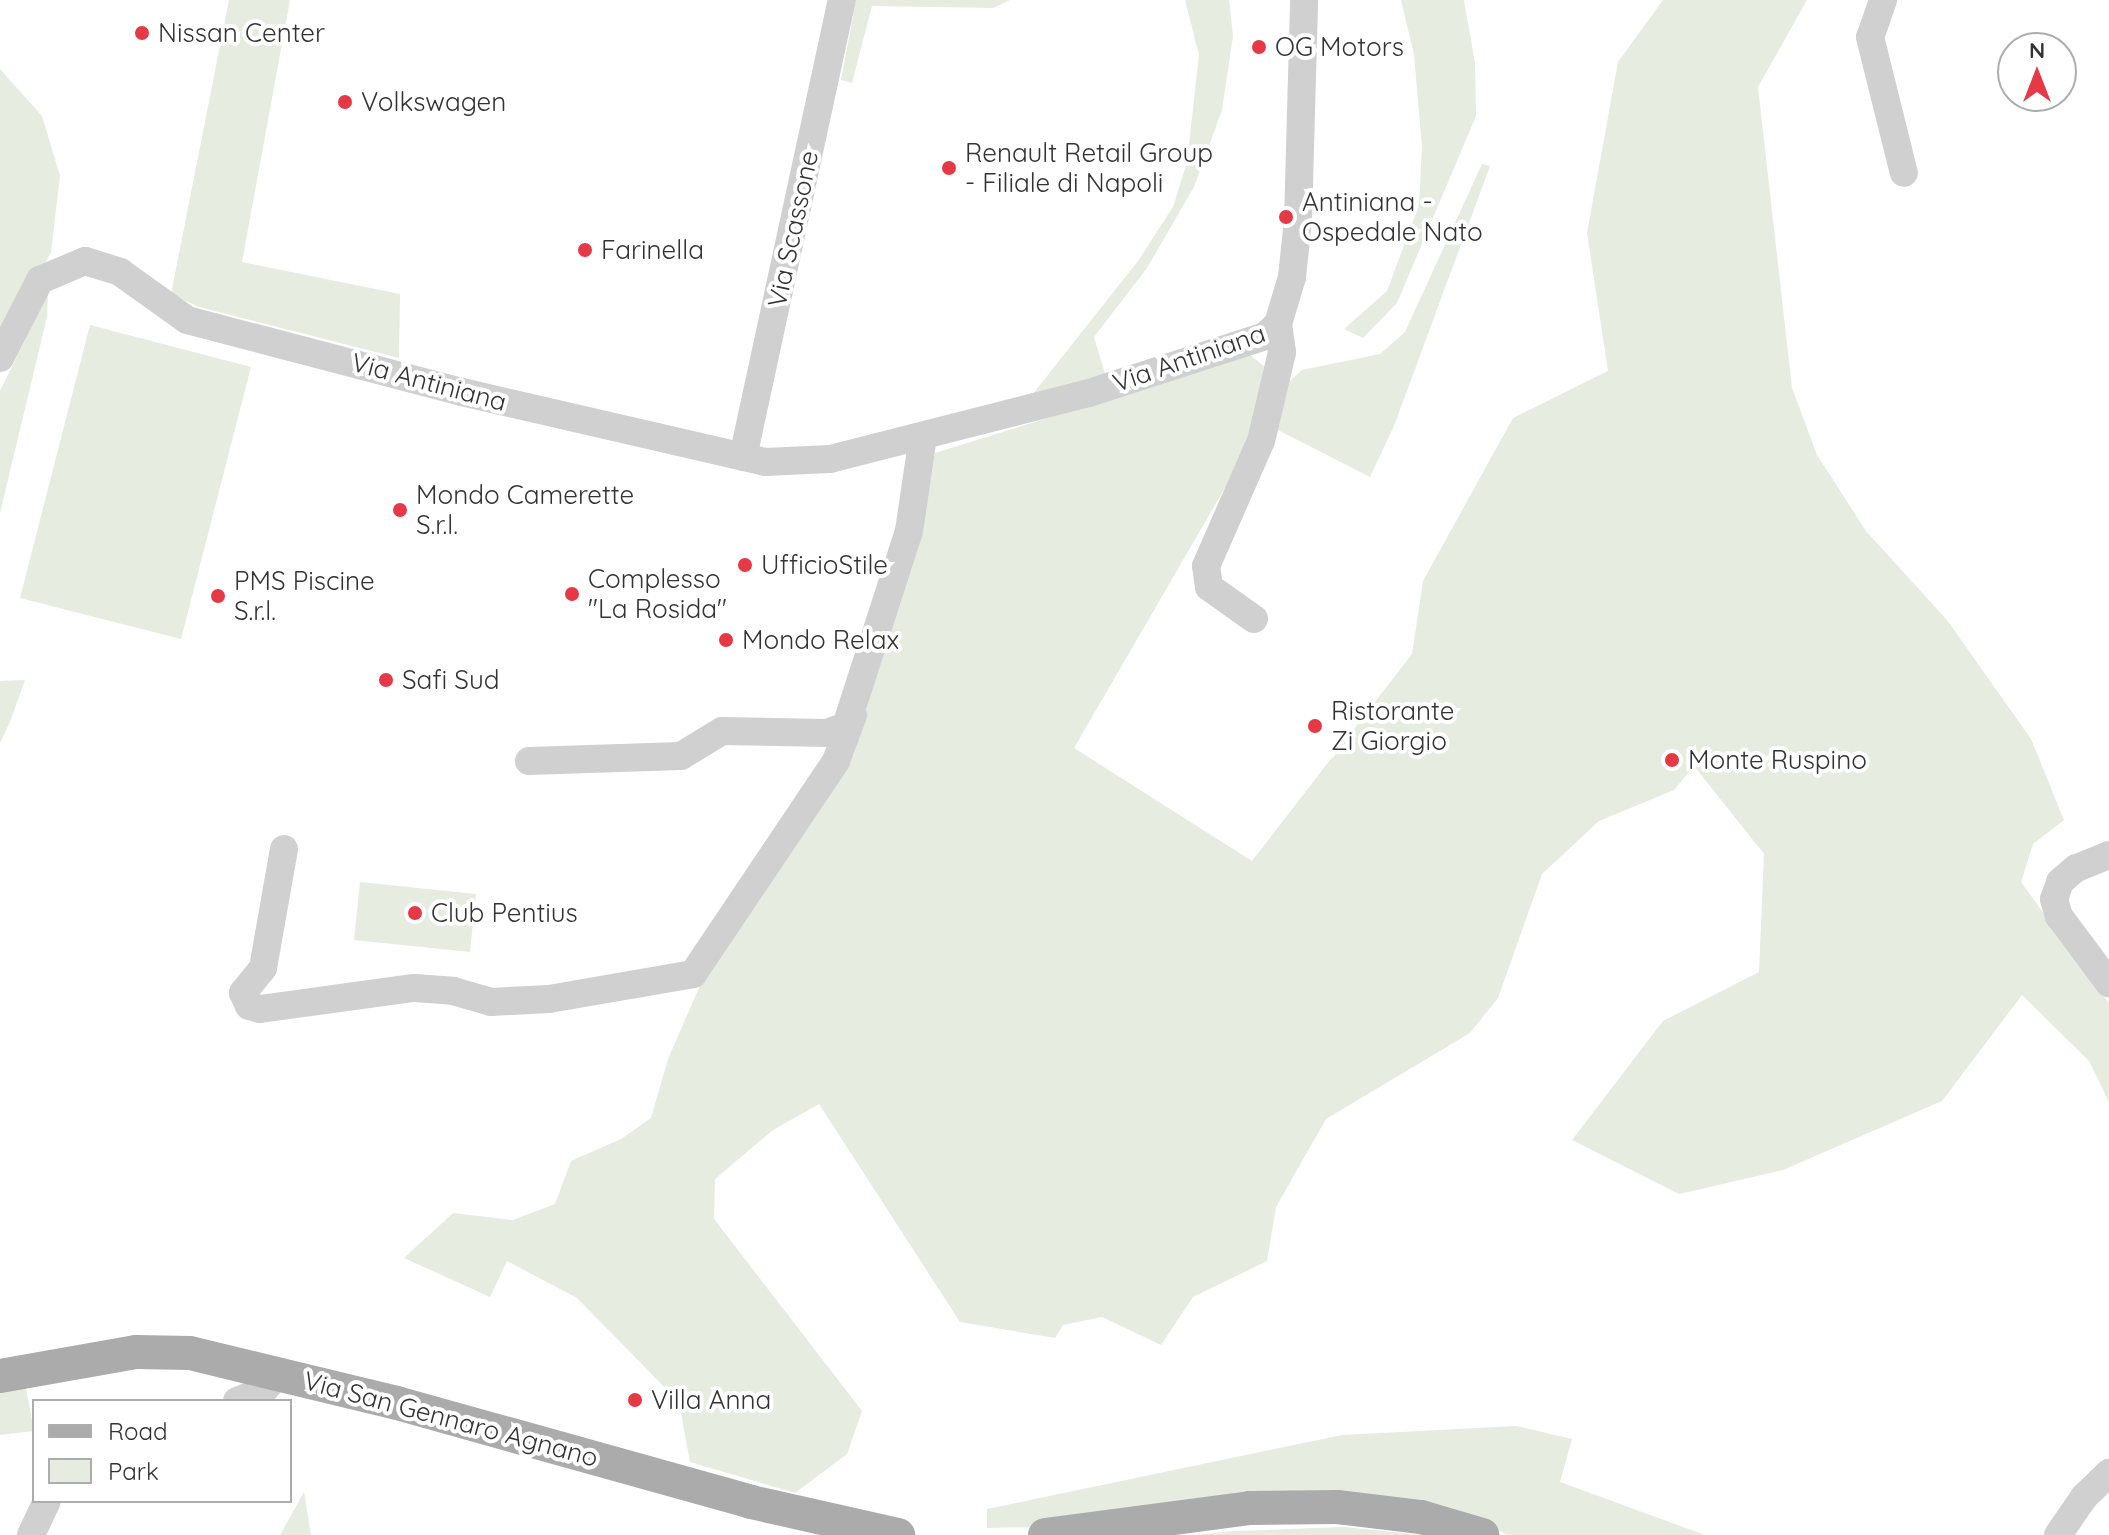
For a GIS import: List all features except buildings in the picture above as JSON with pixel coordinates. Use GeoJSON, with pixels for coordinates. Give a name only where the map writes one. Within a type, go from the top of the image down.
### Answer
{"type":"FeatureCollection","features":[{"type":"Feature","properties":{"kind":"main road","name":"Via San Gennaro Agnano"},"geometry":{"type":"LineString","coordinates":[[0,1376],[136,1352],[190,1353],[280,1372],[833,1529],[898,1535]]}},
{"type":"Feature","properties":{"kind":"main road"},"geometry":{"type":"LineString","coordinates":[[1045,1535],[1250,1508],[1337,1507],[1421,1517],[1482,1535]]}},
{"type":"Feature","properties":{"kind":"street","name":"Via Scassone"},"geometry":{"type":"LineString","coordinates":[[743,457],[842,0]]}},
{"type":"Feature","properties":{"kind":"street","name":"Via Antiniana"},"geometry":{"type":"LineString","coordinates":[[0,358],[40,280],[85,261],[120,272],[187,320],[743,457],[790,464],[830,459],[1089,393],[1265,336],[1278,324],[1292,277],[1298,220],[1304,0]]}},
{"type":"Feature","properties":{"kind":"street"},"geometry":{"type":"LineString","coordinates":[[1883,0],[1870,37],[1904,173]]}},
{"type":"Feature","properties":{"kind":"street"},"geometry":{"type":"LineString","coordinates":[[1254,619],[1209,587],[1206,566],[1261,441],[1282,352],[1278,324]]}},
{"type":"Feature","properties":{"kind":"street"},"geometry":{"type":"LineString","coordinates":[[284,849],[263,968],[243,993],[249,1006],[260,1009],[414,988],[453,991],[491,1002],[549,999],[693,974],[836,761],[909,531],[923,436]]}},
{"type":"Feature","properties":{"kind":"street"},"geometry":{"type":"LineString","coordinates":[[529,761],[681,756],[722,731],[827,733],[846,726],[853,715]]}},
{"type":"Feature","properties":{"kind":"street"},"geometry":{"type":"LineString","coordinates":[[2109,855],[2076,868],[2060,882],[2054,899],[2059,916],[2109,983]]}},
{"type":"Feature","properties":{"kind":"street"},"geometry":{"type":"LineString","coordinates":[[242,1399],[264,1390],[280,1372]]}},
{"type":"Feature","properties":{"kind":"street"},"geometry":{"type":"LineString","coordinates":[[2058,1535],[2084,1497],[2109,1473]]}},
{"type":"Feature","properties":{"kind":"street"},"geometry":{"type":"LineString","coordinates":[[31,1535],[46,1503]]}},
{"type":"Feature","properties":{"kind":"green space"},"geometry":{"type":"Polygon","coordinates":[[[229,0],[290,0],[242,262],[400,294],[399,358],[199,307],[171,294],[229,0]]]}},
{"type":"Feature","properties":{"kind":"green space"},"geometry":{"type":"Polygon","coordinates":[[[856,0],[1010,0],[993,8],[872,6],[852,83],[841,80],[856,0]]]}},
{"type":"Feature","properties":{"kind":"green space"},"geometry":{"type":"Polygon","coordinates":[[[1185,0],[1229,0],[1233,36],[1222,110],[1194,187],[1147,268],[1094,337],[1105,374],[1032,395],[1138,261],[1173,207],[1187,162],[1199,55],[1185,0]]]}},
{"type":"Feature","properties":{"kind":"green space"},"geometry":{"type":"Polygon","coordinates":[[[1401,0],[1464,0],[1475,63],[1476,116],[1397,303],[1363,338],[1344,329],[1387,291],[1419,205],[1422,147],[1414,55],[1401,0]]]}},
{"type":"Feature","properties":{"kind":"green space"},"geometry":{"type":"Polygon","coordinates":[[[1663,0],[1807,0],[1758,87],[1792,388],[1817,455],[1866,531],[1947,620],[2031,739],[2064,820],[2033,844],[2021,882],[2109,1003],[2109,1102],[2089,1061],[2022,995],[1942,1101],[1783,1170],[1679,1194],[1572,1140],[1663,1021],[1759,972],[1764,854],[1694,766],[1674,790],[1599,821],[1542,874],[1498,998],[1470,1033],[1326,1119],[1276,1207],[1267,1261],[1193,1297],[1161,1345],[1102,1317],[1063,1325],[1055,1338],[960,1322],[819,1104],[773,1130],[715,1179],[714,1219],[862,1411],[847,1454],[795,1493],[690,1462],[679,1402],[577,1298],[507,1261],[490,1297],[404,1258],[453,1213],[513,1220],[555,1204],[571,1161],[621,1139],[651,1118],[668,1059],[705,974],[854,754],[935,453],[1250,355],[1264,366],[1255,436],[1074,748],[1252,861],[1412,654],[1423,581],[1513,418],[1608,371],[1587,233],[1618,62],[1663,0]]]}},
{"type":"Feature","properties":{"kind":"green space"},"geometry":{"type":"Polygon","coordinates":[[[0,69],[42,116],[60,176],[51,252],[0,348],[0,69]]]}},
{"type":"Feature","properties":{"kind":"green space"},"geometry":{"type":"Polygon","coordinates":[[[1482,164],[1490,166],[1394,426],[1370,477],[1272,427],[1286,384],[1302,370],[1380,354],[1405,332],[1482,164]]]}},
{"type":"Feature","properties":{"kind":"green space"},"geometry":{"type":"Polygon","coordinates":[[[48,293],[47,317],[0,513],[0,391],[48,293]]]}},
{"type":"Feature","properties":{"kind":"green space"},"geometry":{"type":"Polygon","coordinates":[[[90,325],[251,367],[181,639],[20,598],[90,325]]]}},
{"type":"Feature","properties":{"kind":"green space"},"geometry":{"type":"Polygon","coordinates":[[[25,680],[10,722],[0,743],[0,681],[25,680]]]}},
{"type":"Feature","properties":{"kind":"green space","name":"Club Pentius"},"geometry":{"type":"Polygon","coordinates":[[[360,882],[476,894],[470,952],[354,940],[360,882]]]}},
{"type":"Feature","properties":{"kind":"green space"},"geometry":{"type":"Polygon","coordinates":[[[26,1388],[32,1431],[0,1435],[0,1391],[26,1388]]]}},
{"type":"Feature","properties":{"kind":"green space"},"geometry":{"type":"Polygon","coordinates":[[[1516,1426],[1572,1439],[1560,1482],[1705,1535],[1508,1535],[1473,1518],[987,1528],[987,1509],[1342,1435],[1516,1426]]]}},
{"type":"Feature","properties":{"kind":"green space"},"geometry":{"type":"Polygon","coordinates":[[[304,1492],[311,1535],[280,1535],[304,1492]]]}},
{"type":"Feature","properties":{"kind":"green space"},"geometry":{"type":"Polygon","coordinates":[[[1344,1527],[1423,1535],[1193,1535],[1235,1531],[1344,1527]]]}},
{"type":"Feature","properties":{"kind":"place","name":"Nissan Center"},"geometry":{"type":"Point","coordinates":[142,33]}},
{"type":"Feature","properties":{"kind":"place","name":"OG Motors"},"geometry":{"type":"Point","coordinates":[1259,47]}},
{"type":"Feature","properties":{"kind":"place","name":"Volkswagen"},"geometry":{"type":"Point","coordinates":[345,102]}},
{"type":"Feature","properties":{"kind":"place","name":"Renault Retail Group - Filiale di Napoli"},"geometry":{"type":"Point","coordinates":[949,168]}},
{"type":"Feature","properties":{"kind":"place","name":"Antiniana - Ospedale Nato"},"geometry":{"type":"Point","coordinates":[1286,217]}},
{"type":"Feature","properties":{"kind":"place","name":"Farinella"},"geometry":{"type":"Point","coordinates":[585,250]}},
{"type":"Feature","properties":{"kind":"place","name":"Mondo Camerette S.r.l."},"geometry":{"type":"Point","coordinates":[400,510]}},
{"type":"Feature","properties":{"kind":"place","name":"UfficioStile"},"geometry":{"type":"Point","coordinates":[745,565]}},
{"type":"Feature","properties":{"kind":"place","name":"Complesso \"La Rosida\""},"geometry":{"type":"Point","coordinates":[572,594]}},
{"type":"Feature","properties":{"kind":"place","name":"PMS Piscine S.r.l."},"geometry":{"type":"Point","coordinates":[218,596]}},
{"type":"Feature","properties":{"kind":"place","name":"Mondo Relax"},"geometry":{"type":"Point","coordinates":[726,640]}},
{"type":"Feature","properties":{"kind":"place","name":"Safi Sud"},"geometry":{"type":"Point","coordinates":[386,680]}},
{"type":"Feature","properties":{"kind":"place","name":"Ristorante Zi Giorgio"},"geometry":{"type":"Point","coordinates":[1315,726]}},
{"type":"Feature","properties":{"kind":"place","name":"Monte Ruspino"},"geometry":{"type":"Point","coordinates":[1672,760]}},
{"type":"Feature","properties":{"kind":"place","name":"Club Pentius"},"geometry":{"type":"Point","coordinates":[415,913]}},
{"type":"Feature","properties":{"kind":"place","name":"Villa Anna"},"geometry":{"type":"Point","coordinates":[635,1400]}}]}
